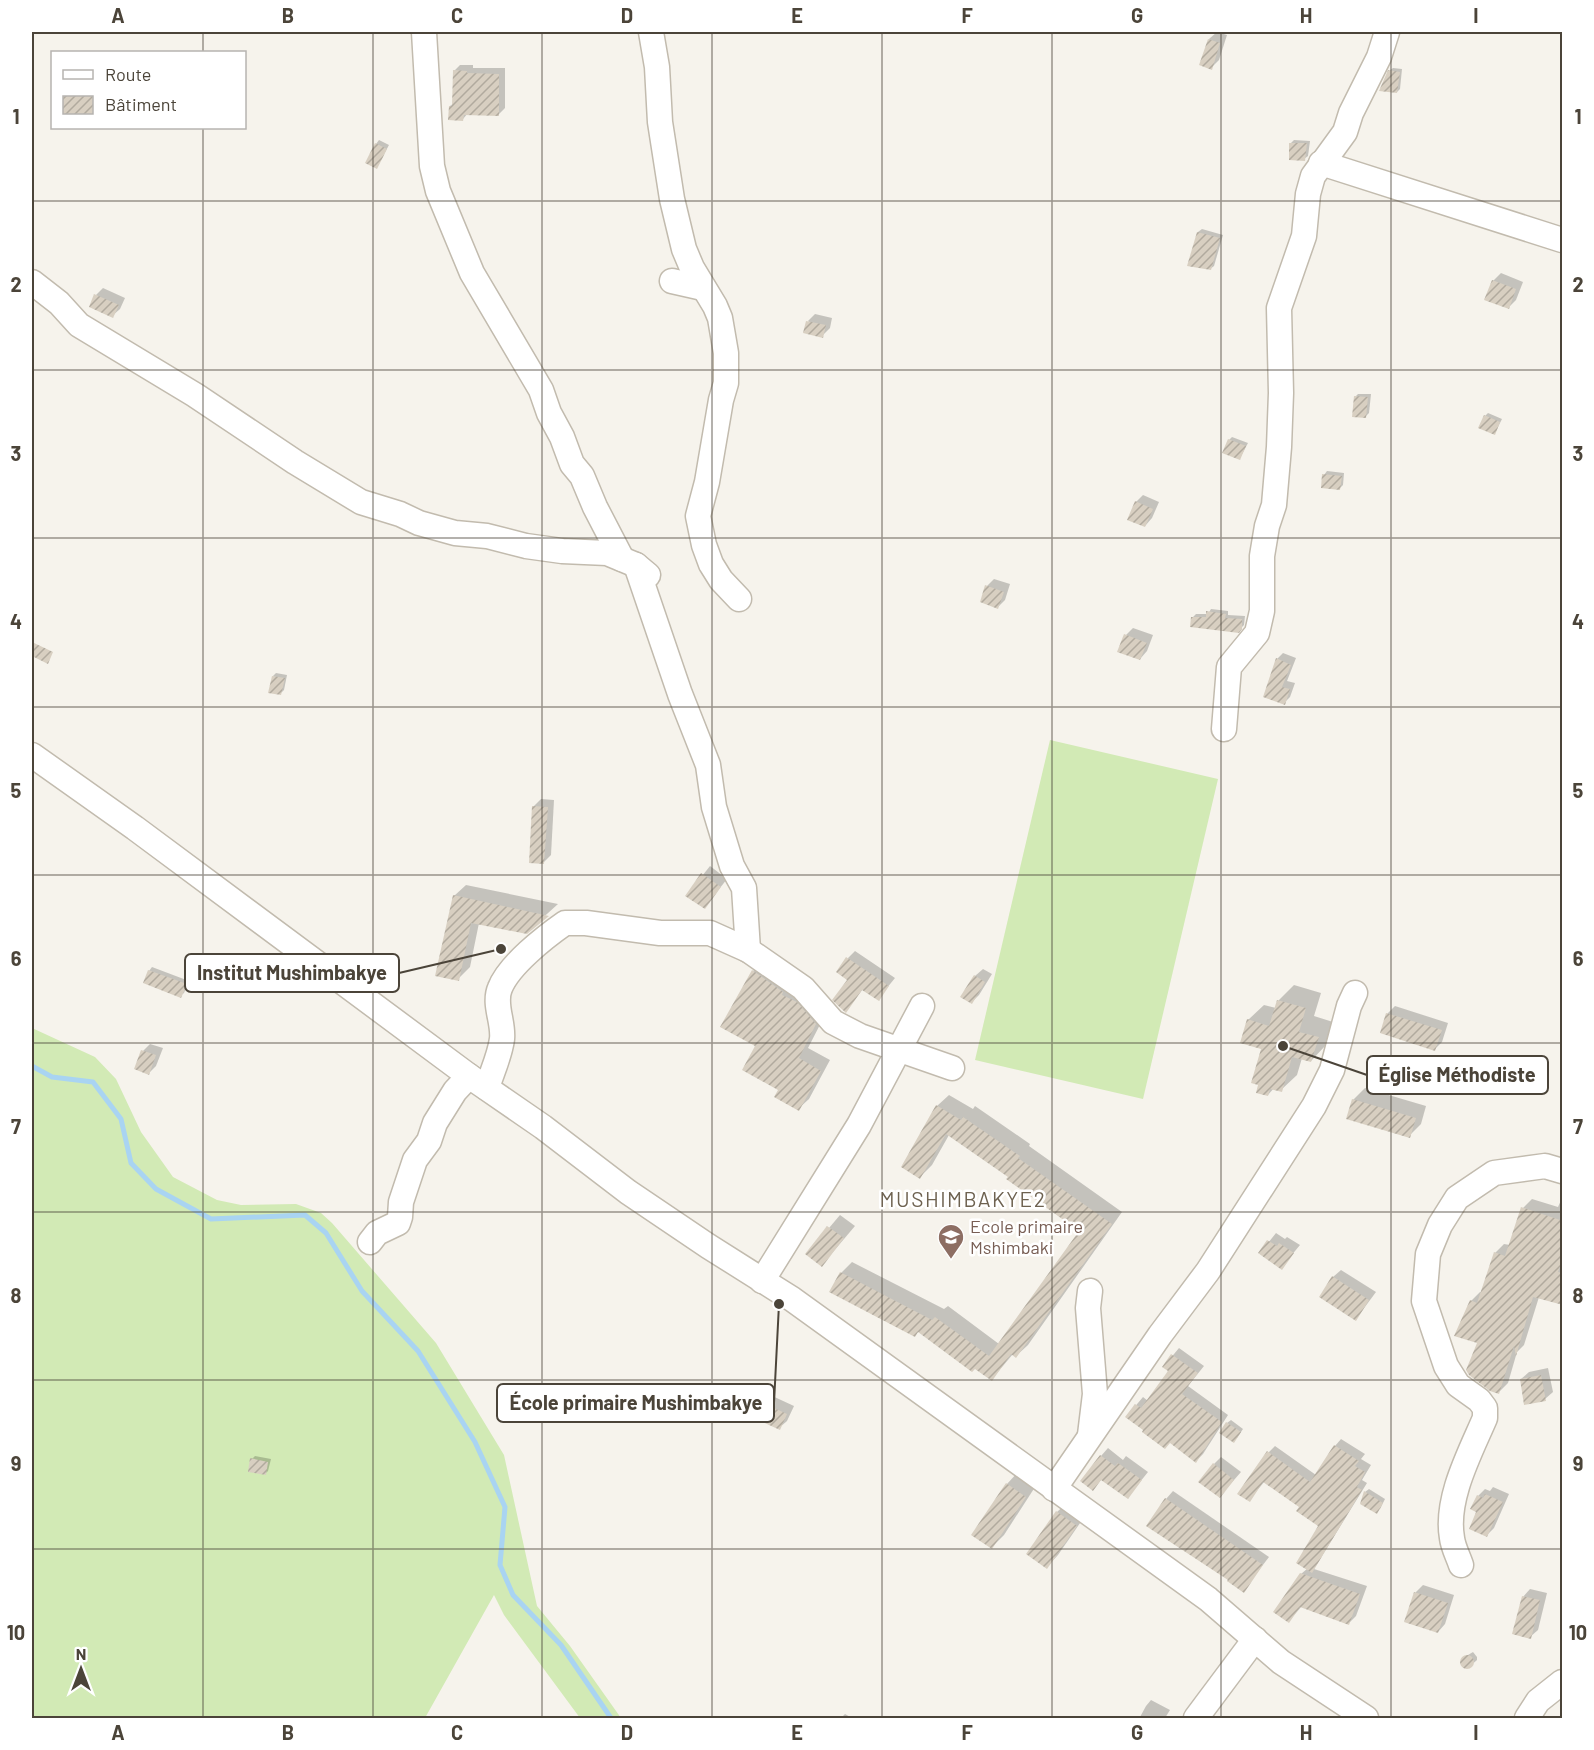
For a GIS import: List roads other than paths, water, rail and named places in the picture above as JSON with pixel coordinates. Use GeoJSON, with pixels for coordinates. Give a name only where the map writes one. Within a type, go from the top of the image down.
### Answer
{"type":"FeatureCollection","features":[{"type":"Feature","properties":{"kind":"street"},"geometry":{"type":"LineString","coordinates":[[424,32],[432,166],[438,191],[472,273],[541,390],[572,464],[582,476],[595,507],[635,566],[680,694],[708,765],[714,807],[732,866],[744,888],[748,950]]}},
{"type":"Feature","properties":{"kind":"street"},"geometry":{"type":"LineString","coordinates":[[651,32],[657,67],[658,105],[667,176],[684,249],[720,318],[726,353],[726,383],[707,482],[698,516],[711,564],[721,580],[739,599]]}},
{"type":"Feature","properties":{"kind":"street"},"geometry":{"type":"LineString","coordinates":[[1224,729],[1229,667],[1257,633],[1262,611],[1262,556],[1267,526],[1274,505],[1278,471],[1281,393],[1279,308],[1304,236],[1308,194],[1313,176],[1345,132],[1356,103],[1379,57],[1387,32]]}},
{"type":"Feature","properties":{"kind":"street"},"geometry":{"type":"LineString","coordinates":[[1321,164],[1563,240]]}},
{"type":"Feature","properties":{"kind":"street"},"geometry":{"type":"LineString","coordinates":[[672,281],[703,288]]}},
{"type":"Feature","properties":{"kind":"street"},"geometry":{"type":"LineString","coordinates":[[32,282],[59,303],[79,325],[195,395],[295,462],[361,502],[400,514],[419,524],[455,533],[487,536],[526,546],[562,551],[607,553],[635,566]]}},
{"type":"Feature","properties":{"kind":"street"},"geometry":{"type":"LineString","coordinates":[[32,755],[135,828],[478,1082],[543,1126],[628,1192],[792,1299],[1208,1599],[1281,1662],[1366,1719]]}},
{"type":"Feature","properties":{"kind":"street"},"geometry":{"type":"LineString","coordinates":[[370,1242],[377,1233],[398,1222],[401,1202],[415,1160],[429,1142],[435,1123],[455,1091],[478,1082],[502,1039],[502,1019],[497,1001],[499,990],[508,971],[565,922],[586,922],[660,933],[710,933],[748,950],[803,988],[833,1022],[860,1036],[952,1068]]}},
{"type":"Feature","properties":{"kind":"street"},"geometry":{"type":"LineString","coordinates":[[1054,1489],[1160,1335],[1209,1271],[1314,1106],[1332,1070],[1349,1006],[1355,993]]}},
{"type":"Feature","properties":{"kind":"street"},"geometry":{"type":"LineString","coordinates":[[762,1281],[860,1125],[922,1006]]}},
{"type":"Feature","properties":{"kind":"street"},"geometry":{"type":"LineString","coordinates":[[1461,1565],[1452,1539],[1451,1513],[1454,1496],[1485,1418],[1485,1408],[1479,1400],[1458,1385],[1446,1366],[1424,1301],[1428,1254],[1440,1225],[1457,1198],[1494,1173],[1545,1166],[1563,1171]]}},
{"type":"Feature","properties":{"kind":"street"},"geometry":{"type":"LineString","coordinates":[[1090,1291],[1088,1308],[1095,1394],[1090,1437]]}},
{"type":"Feature","properties":{"kind":"street"},"geometry":{"type":"LineString","coordinates":[[1196,1719],[1255,1639]]}},
{"type":"Feature","properties":{"kind":"street"},"geometry":{"type":"LineString","coordinates":[[1527,1719],[1538,1701],[1563,1682]]}},
{"type":"Feature","properties":{"kind":"waterway"},"geometry":{"type":"LineString","coordinates":[[32,1066],[52,1077],[93,1082],[121,1119],[131,1163],[156,1189],[211,1219],[305,1215],[326,1233],[362,1291],[418,1351],[475,1442],[505,1507],[500,1565],[513,1595],[561,1645],[611,1718]]}},
{"type":"Feature","properties":{"kind":"place","name":"Institut Mushimbakye"},"geometry":{"type":"Point","coordinates":[501,949]}},
{"type":"Feature","properties":{"kind":"place","name":"Église Méthodiste"},"geometry":{"type":"Point","coordinates":[1283,1046]}},
{"type":"Feature","properties":{"kind":"place","name":"Ecole primaire Mshimbaki"},"geometry":{"type":"Point","coordinates":[951,1260]}},
{"type":"Feature","properties":{"kind":"place","name":"École primaire Mushimbakye"},"geometry":{"type":"Point","coordinates":[779,1304]}},
{"type":"Feature","properties":{"kind":"district","name":"MUSHIMBAKYE2"},"geometry":{"type":"Point","coordinates":[963,1200]}}]}
